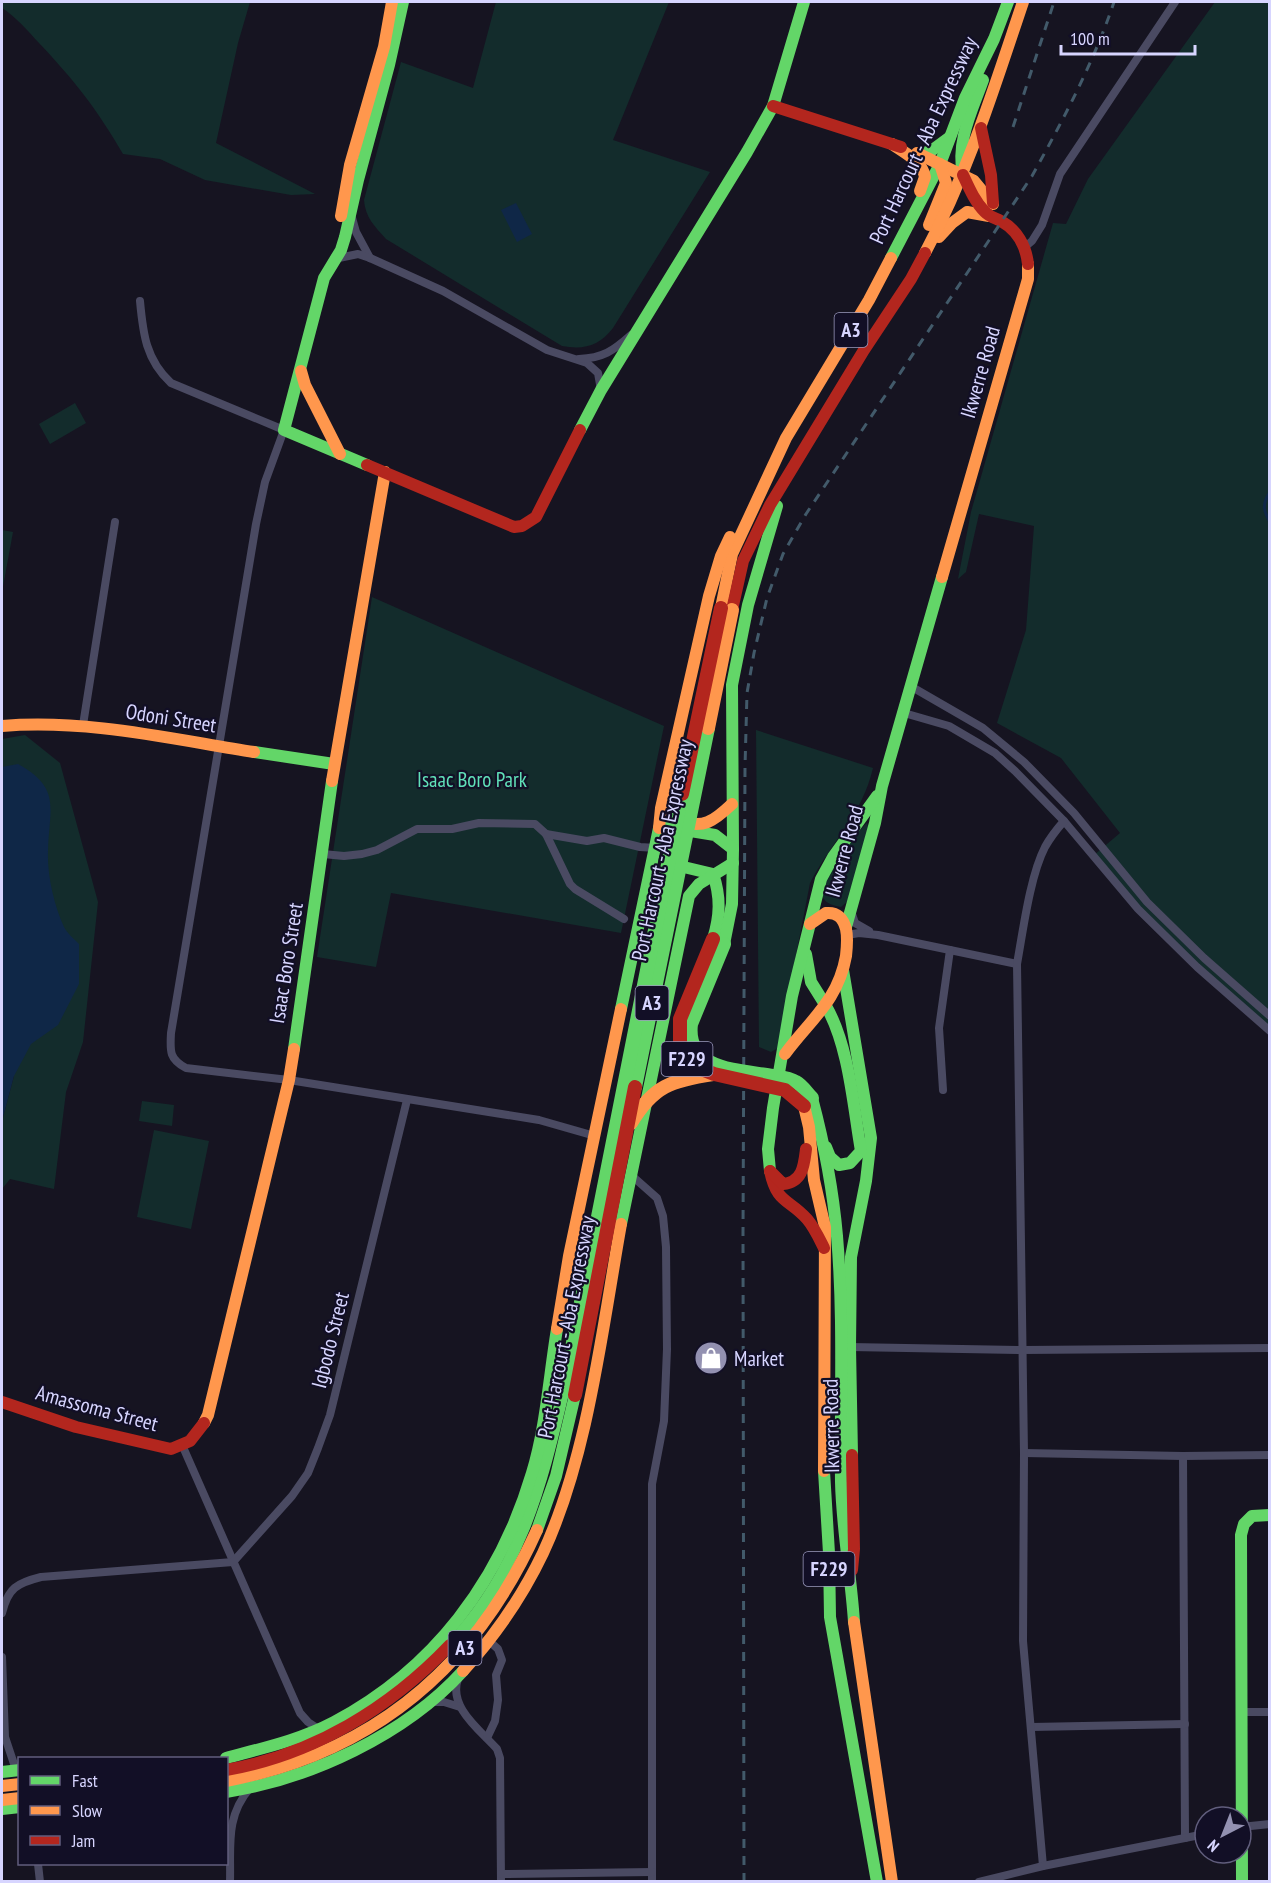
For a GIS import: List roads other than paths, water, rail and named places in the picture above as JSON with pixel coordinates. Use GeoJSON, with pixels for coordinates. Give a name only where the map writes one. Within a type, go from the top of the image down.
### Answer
{"type":"FeatureCollection","features":[{"type":"Feature","properties":{"kind":"main road"},"geometry":{"type":"LineString","coordinates":[[333,259],[350,165],[379,69],[392,2]]}},
{"type":"Feature","properties":{"kind":"main road"},"geometry":{"type":"LineString","coordinates":[[403,2],[398,33],[341,249],[333,259],[317,298],[284,430],[514,526],[522,526],[536,517],[602,390],[747,152],[773,105],[804,2]]}},
{"type":"Feature","properties":{"kind":"main road","name":"Port Harcourt - Aba Expressway"},"geometry":{"type":"LineString","coordinates":[[228,1770],[286,1755],[330,1737],[355,1724],[411,1684],[455,1642],[495,1588],[520,1540],[544,1478],[569,1394],[625,1134],[727,609],[732,554],[786,438],[869,300],[940,164],[1008,2]]}},
{"type":"Feature","properties":{"kind":"main road","name":"Port Harcourt - Aba Expressway"},"geometry":{"type":"LineString","coordinates":[[228,1781],[260,1774],[320,1754],[379,1722],[439,1676],[485,1621],[506,1590],[540,1522],[560,1463],[569,1394],[639,1004],[727,609],[757,528],[792,467],[927,250],[963,175],[1023,2]]}},
{"type":"Feature","properties":{"kind":"main road"},"geometry":{"type":"LineString","coordinates":[[963,175],[959,162],[959,150],[988,67],[994,39]]}},
{"type":"Feature","properties":{"kind":"main road"},"geometry":{"type":"LineString","coordinates":[[773,105],[920,154],[974,181],[995,214],[1026,246]]}},
{"type":"Feature","properties":{"kind":"main road"},"geometry":{"type":"LineString","coordinates":[[981,128],[991,175],[995,214]]}},
{"type":"Feature","properties":{"kind":"main road"},"geometry":{"type":"LineString","coordinates":[[920,154],[931,151],[952,135]]}},
{"type":"Feature","properties":{"kind":"main road"},"geometry":{"type":"LineString","coordinates":[[892,144],[917,163],[925,173],[911,220]]}},
{"type":"Feature","properties":{"kind":"main road"},"geometry":{"type":"LineString","coordinates":[[911,279],[922,243],[946,183],[940,164]]}},
{"type":"Feature","properties":{"kind":"main road"},"geometry":{"type":"LineString","coordinates":[[927,250],[952,223],[967,212],[995,214]]}},
{"type":"Feature","properties":{"kind":"main road","name":"Ikwerre Road"},"geometry":{"type":"LineString","coordinates":[[782,1057],[795,1038],[826,1006],[836,990],[843,970],[850,910],[875,822],[882,786],[1028,279],[1029,265],[1026,246]]}},
{"type":"Feature","properties":{"kind":"main road"},"geometry":{"type":"LineString","coordinates":[[300,369],[305,385],[340,454]]}},
{"type":"Feature","properties":{"kind":"main road"},"geometry":{"type":"LineString","coordinates":[[228,1758],[254,1753],[320,1730],[350,1715],[383,1694],[432,1651],[472,1605],[508,1538],[532,1474],[541,1433],[569,1258],[655,852],[661,808],[710,596],[721,556],[740,516],[786,438]]}},
{"type":"Feature","properties":{"kind":"main road"},"geometry":{"type":"LineString","coordinates":[[733,849],[732,685],[750,595],[772,520],[792,467]]}},
{"type":"Feature","properties":{"kind":"main road","name":"Isaac Boro Street"},"geometry":{"type":"LineString","coordinates":[[183,1447],[194,1439],[208,1415],[289,1080],[334,764],[385,472]]}},
{"type":"Feature","properties":{"kind":"main road","name":"Odoni Street"},"geometry":{"type":"LineString","coordinates":[[2,726],[45,723],[83,725],[334,764]]}},
{"type":"Feature","properties":{"kind":"main road","name":"Ikwerre Road"},"geometry":{"type":"LineString","coordinates":[[877,1881],[830,1617],[825,1484],[826,1253],[813,1226],[781,1199],[773,1185],[768,1149],[792,996],[821,879],[827,864],[869,810],[882,786]]}},
{"type":"Feature","properties":{"kind":"main road"},"geometry":{"type":"LineString","coordinates":[[661,808],[667,814],[693,826],[704,825],[712,821],[732,804]]}},
{"type":"Feature","properties":{"kind":"main road"},"geometry":{"type":"LineString","coordinates":[[659,828],[666,827],[715,835],[733,849]]}},
{"type":"Feature","properties":{"kind":"main road","name":"F229"},"geometry":{"type":"LineString","coordinates":[[733,849],[732,904],[691,1024],[689,1037],[693,1048],[701,1058],[712,1063],[795,1081],[808,1102],[837,1236],[841,1484],[844,1542],[851,1575]]}},
{"type":"Feature","properties":{"kind":"main road"},"geometry":{"type":"LineString","coordinates":[[655,852],[664,861],[713,874]]}},
{"type":"Feature","properties":{"kind":"main road"},"geometry":{"type":"LineString","coordinates":[[228,1792],[250,1788],[303,1772],[338,1757],[386,1731],[430,1702],[459,1675],[488,1640],[518,1595],[545,1547],[572,1468],[586,1417],[631,1175],[689,896],[698,884],[713,874],[723,872],[734,863]]}},
{"type":"Feature","properties":{"kind":"main road","name":"F229"},"geometry":{"type":"LineString","coordinates":[[713,874],[720,895],[719,941],[682,1015],[679,1026],[681,1045],[688,1060],[713,1074],[783,1089],[808,1102]]}},
{"type":"Feature","properties":{"kind":"main road","name":"Ikwerre Road"},"geometry":{"type":"LineString","coordinates":[[810,924],[818,916],[831,912],[843,920],[847,931]]}},
{"type":"Feature","properties":{"kind":"main road"},"geometry":{"type":"LineString","coordinates":[[806,944],[811,982],[836,1023],[843,1048],[861,1151],[850,1163],[839,1165],[830,1157],[815,1130]]}},
{"type":"Feature","properties":{"kind":"main road","name":"Ikwerre Road"},"geometry":{"type":"LineString","coordinates":[[843,970],[871,1138],[866,1181],[851,1257],[850,1347],[855,1549],[851,1575],[856,1642],[892,1881]]}},
{"type":"Feature","properties":{"kind":"main road"},"geometry":{"type":"LineString","coordinates":[[625,1134],[653,1091],[685,1078],[713,1074]]}},
{"type":"Feature","properties":{"kind":"main road"},"geometry":{"type":"LineString","coordinates":[[770,1171],[783,1184],[797,1181],[802,1173],[815,1130]]}},
{"type":"Feature","properties":{"kind":"main road","name":"F229"},"geometry":{"type":"LineString","coordinates":[[815,1130],[814,1180],[825,1227],[826,1253]]}},
{"type":"Feature","properties":{"kind":"main road"},"geometry":{"type":"LineString","coordinates":[[595,1136],[637,1145]]}},
{"type":"Feature","properties":{"kind":"main road","name":"Amassoma Street"},"geometry":{"type":"LineString","coordinates":[[2,1402],[76,1427],[148,1445],[171,1449],[183,1447]]}},
{"type":"Feature","properties":{"kind":"main road"},"geometry":{"type":"LineString","coordinates":[[842,1444],[852,1433]]}},
{"type":"Feature","properties":{"kind":"main road"},"geometry":{"type":"LineString","coordinates":[[825,1484],[841,1484]]}},
{"type":"Feature","properties":{"kind":"main road"},"geometry":{"type":"LineString","coordinates":[[1241,1805],[1241,1535],[1244,1524],[1252,1516],[1269,1515]]}},
{"type":"Feature","properties":{"kind":"main road"},"geometry":{"type":"LineString","coordinates":[[2,1786],[18,1785]]}},
{"type":"Feature","properties":{"kind":"main road"},"geometry":{"type":"LineString","coordinates":[[1242,1865],[1242,1881]]}},
{"type":"Feature","properties":{"kind":"street"},"geometry":{"type":"LineString","coordinates":[[1026,246],[1042,225],[1060,174],[1175,2]]}},
{"type":"Feature","properties":{"kind":"street"},"geometry":{"type":"LineString","coordinates":[[350,209],[356,232],[370,258]]}},
{"type":"Feature","properties":{"kind":"street"},"geometry":{"type":"LineString","coordinates":[[333,259],[358,254],[443,291],[547,350],[576,359],[593,368],[598,373],[602,390]]}},
{"type":"Feature","properties":{"kind":"street"},"geometry":{"type":"LineString","coordinates":[[140,302],[144,339],[160,374],[171,383],[284,430],[265,482],[256,524],[171,1033],[170,1052],[176,1062],[186,1068],[289,1080],[539,1120],[595,1136]]}},
{"type":"Feature","properties":{"kind":"street"},"geometry":{"type":"LineString","coordinates":[[576,359],[594,358],[606,354],[638,329]]}},
{"type":"Feature","properties":{"kind":"street"},"geometry":{"type":"LineString","coordinates":[[83,725],[114,522]]}},
{"type":"Feature","properties":{"kind":"street"},"geometry":{"type":"LineString","coordinates":[[912,687],[983,728],[1024,762],[1074,813],[1147,902],[1204,958],[1269,1016]]}},
{"type":"Feature","properties":{"kind":"street"},"geometry":{"type":"LineString","coordinates":[[904,713],[949,726],[995,753],[1033,787],[1138,909],[1269,1031]]}},
{"type":"Feature","properties":{"kind":"street"},"geometry":{"type":"LineString","coordinates":[[1043,1866],[1023,1641],[1024,1454],[1017,964],[1038,867],[1045,847],[1064,821]]}},
{"type":"Feature","properties":{"kind":"street"},"geometry":{"type":"LineString","coordinates":[[323,854],[344,856],[362,854],[377,850],[417,830],[452,829],[479,823],[534,824],[546,834],[570,884],[624,919]]}},
{"type":"Feature","properties":{"kind":"street"},"geometry":{"type":"LineString","coordinates":[[546,834],[587,841],[604,838],[655,852]]}},
{"type":"Feature","properties":{"kind":"street"},"geometry":{"type":"LineString","coordinates":[[850,910],[855,923],[878,935]]}},
{"type":"Feature","properties":{"kind":"street"},"geometry":{"type":"LineString","coordinates":[[847,931],[878,935],[1017,964]]}},
{"type":"Feature","properties":{"kind":"street"},"geometry":{"type":"LineString","coordinates":[[943,1090],[939,1028],[950,951]]}},
{"type":"Feature","properties":{"kind":"street","name":"Igbodo Street"},"geometry":{"type":"LineString","coordinates":[[233,1563],[292,1496],[308,1473],[322,1438],[330,1415],[407,1100]]}},
{"type":"Feature","properties":{"kind":"street"},"geometry":{"type":"LineString","coordinates":[[631,1175],[657,1198],[663,1216],[666,1247],[665,1404],[663,1428],[652,1484],[652,1881]]}},
{"type":"Feature","properties":{"kind":"street"},"geometry":{"type":"LineString","coordinates":[[850,1347],[1023,1350],[1269,1348]]}},
{"type":"Feature","properties":{"kind":"street"},"geometry":{"type":"LineString","coordinates":[[183,1447],[300,1713],[320,1730]]}},
{"type":"Feature","properties":{"kind":"street"},"geometry":{"type":"LineString","coordinates":[[1024,1454],[1269,1455]]}},
{"type":"Feature","properties":{"kind":"street"},"geometry":{"type":"LineString","coordinates":[[1183,1456],[1185,1838]]}},
{"type":"Feature","properties":{"kind":"street"},"geometry":{"type":"LineString","coordinates":[[2,1613],[7,1594],[12,1588],[28,1580],[233,1563]]}},
{"type":"Feature","properties":{"kind":"street"},"geometry":{"type":"LineString","coordinates":[[486,1737],[495,1721],[498,1700],[496,1676],[502,1660],[498,1649],[488,1640]]}},
{"type":"Feature","properties":{"kind":"street"},"geometry":{"type":"LineString","coordinates":[[2,1658],[5,1737],[12,1770]]}},
{"type":"Feature","properties":{"kind":"street"},"geometry":{"type":"LineString","coordinates":[[459,1675],[455,1695],[460,1708],[499,1753],[501,1763],[501,1878],[652,1872]]}},
{"type":"Feature","properties":{"kind":"street"},"geometry":{"type":"LineString","coordinates":[[430,1702],[444,1702],[460,1708]]}},
{"type":"Feature","properties":{"kind":"street"},"geometry":{"type":"LineString","coordinates":[[1241,1712],[1269,1712]]}},
{"type":"Feature","properties":{"kind":"street"},"geometry":{"type":"LineString","coordinates":[[292,1741],[300,1726],[300,1713]]}},
{"type":"Feature","properties":{"kind":"street"},"geometry":{"type":"LineString","coordinates":[[1032,1727],[1185,1724]]}},
{"type":"Feature","properties":{"kind":"street"},"geometry":{"type":"LineString","coordinates":[[230,1881],[232,1820],[241,1799],[250,1788]]}},
{"type":"Feature","properties":{"kind":"street"},"geometry":{"type":"LineString","coordinates":[[228,1811],[232,1820]]}},
{"type":"Feature","properties":{"kind":"street"},"geometry":{"type":"LineString","coordinates":[[1253,1826],[1269,1824]]}},
{"type":"Feature","properties":{"kind":"street"},"geometry":{"type":"LineString","coordinates":[[979,1881],[1193,1836]]}},
{"type":"Feature","properties":{"kind":"street"},"geometry":{"type":"LineString","coordinates":[[38,1865],[40,1881]]}},
{"type":"Feature","properties":{"kind":"water"},"geometry":{"type":"Polygon","coordinates":[[[516,203],[532,234],[517,242],[501,210],[516,203]]]}},
{"type":"Feature","properties":{"kind":"water"},"geometry":{"type":"Polygon","coordinates":[[[18,764],[41,782],[50,801],[48,860],[50,880],[54,900],[64,927],[79,944],[79,984],[58,1025],[31,1044],[14,1076],[2,1121],[2,767],[18,764]]]}},
{"type":"Feature","properties":{"kind":"waterway"},"geometry":{"type":"LineString","coordinates":[[1270,492],[1264,507],[1270,522]]}},
{"type":"Feature","properties":{"kind":"railway"},"geometry":{"type":"LineString","coordinates":[[1013,127],[1054,2]]}},
{"type":"Feature","properties":{"kind":"railway"},"geometry":{"type":"LineString","coordinates":[[744,1882],[745,767],[747,693],[754,653],[767,598],[783,554],[806,514],[1032,176],[1087,69],[1114,2]]}},
{"type":"Feature","properties":{"kind":"place","name":"Market"},"geometry":{"type":"Point","coordinates":[711,1358]}},
{"type":"Feature","properties":{"kind":"park label","name":"Isaac Boro Park"},"geometry":{"type":"Point","coordinates":[472,779]}}]}
